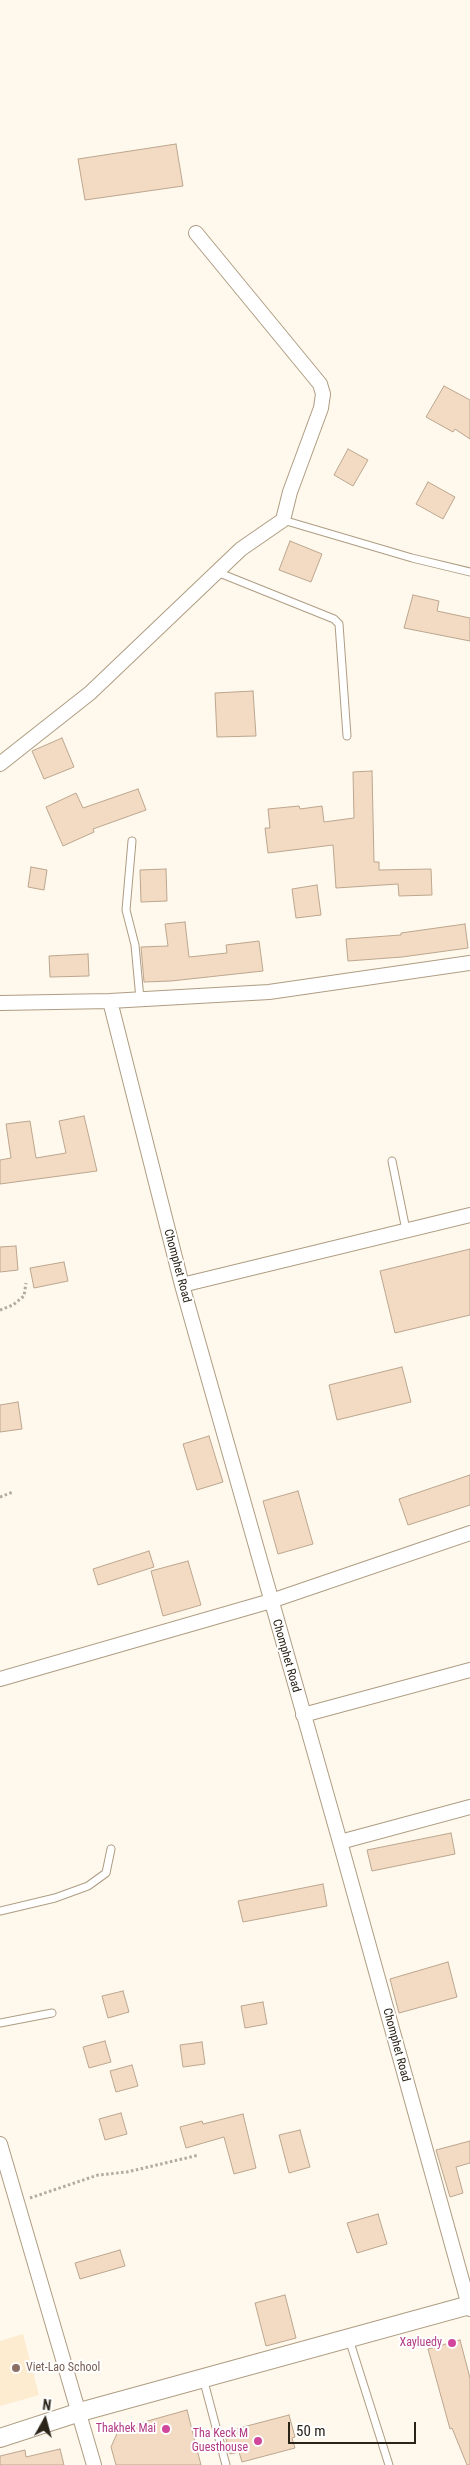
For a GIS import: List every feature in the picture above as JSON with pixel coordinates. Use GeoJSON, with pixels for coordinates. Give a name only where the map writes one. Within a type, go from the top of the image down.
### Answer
{"type":"FeatureCollection","features":[{"type":"Feature","properties":{"kind":"street"},"geometry":{"type":"LineString","coordinates":[[0,764],[90,693],[241,549],[283,520],[293,483],[321,408],[323,394],[320,384],[196,233]]}},
{"type":"Feature","properties":{"kind":"street"},"geometry":{"type":"LineString","coordinates":[[0,1003],[110,1001],[269,992],[470,963]]}},
{"type":"Feature","properties":{"kind":"street","name":"Chomphet Road"},"geometry":{"type":"LineString","coordinates":[[110,1001],[182,1285],[469,2306]]}},
{"type":"Feature","properties":{"kind":"street"},"geometry":{"type":"LineString","coordinates":[[182,1285],[470,1215]]}},
{"type":"Feature","properties":{"kind":"street"},"geometry":{"type":"LineString","coordinates":[[0,1678],[270,1601],[470,1533]]}},
{"type":"Feature","properties":{"kind":"street"},"geometry":{"type":"LineString","coordinates":[[303,1715],[470,1670]]}},
{"type":"Feature","properties":{"kind":"street"},"geometry":{"type":"LineString","coordinates":[[340,1842],[470,1807]]}},
{"type":"Feature","properties":{"kind":"street"},"geometry":{"type":"LineString","coordinates":[[0,2144],[94,2465]]}},
{"type":"Feature","properties":{"kind":"street"},"geometry":{"type":"LineString","coordinates":[[0,2438],[80,2412],[469,2306]]}},
{"type":"Feature","properties":{"kind":"lane"},"geometry":{"type":"LineString","coordinates":[[283,520],[412,558],[470,572]]}},
{"type":"Feature","properties":{"kind":"lane"},"geometry":{"type":"LineString","coordinates":[[217,572],[334,618],[339,624],[347,736]]}},
{"type":"Feature","properties":{"kind":"lane"},"geometry":{"type":"LineString","coordinates":[[132,841],[126,910],[135,945],[140,999]]}},
{"type":"Feature","properties":{"kind":"lane"},"geometry":{"type":"LineString","coordinates":[[392,1161],[406,1230]]}},
{"type":"Feature","properties":{"kind":"lane"},"geometry":{"type":"LineString","coordinates":[[0,1911],[55,1898],[88,1886],[106,1873],[111,1849]]}},
{"type":"Feature","properties":{"kind":"lane"},"geometry":{"type":"LineString","coordinates":[[0,2023],[52,2013]]}},
{"type":"Feature","properties":{"kind":"lane"},"geometry":{"type":"LineString","coordinates":[[349,2338],[389,2465]]}},
{"type":"Feature","properties":{"kind":"lane"},"geometry":{"type":"LineString","coordinates":[[203,2378],[226,2465]]}},
{"type":"Feature","properties":{"kind":"path"},"geometry":{"type":"LineString","coordinates":[[0,1310],[13,1305],[24,1296],[26,1283]]}},
{"type":"Feature","properties":{"kind":"path"},"geometry":{"type":"LineString","coordinates":[[0,1497],[13,1492]]}},
{"type":"Feature","properties":{"kind":"path"},"geometry":{"type":"LineString","coordinates":[[17,2202],[98,2175],[127,2172],[199,2155]]}},
{"type":"Feature","properties":{"kind":"shaded area","name":"Viet-Lao School"},"geometry":{"type":"Polygon","coordinates":[[[23,2334],[39,2395],[0,2406],[0,2341],[23,2334]]]}},
{"type":"Feature","properties":{"kind":"building"},"geometry":{"type":"Polygon","coordinates":[[[176,144],[183,186],[85,200],[78,159],[176,144]]]}},
{"type":"Feature","properties":{"kind":"building"},"geometry":{"type":"Polygon","coordinates":[[[444,386],[470,400],[470,439],[455,429],[453,432],[426,417],[444,386]]]}},
{"type":"Feature","properties":{"kind":"building"},"geometry":{"type":"Polygon","coordinates":[[[348,449],[368,460],[353,486],[334,475],[348,449]]]}},
{"type":"Feature","properties":{"kind":"building"},"geometry":{"type":"Polygon","coordinates":[[[428,482],[455,497],[443,519],[416,504],[428,482]]]}},
{"type":"Feature","properties":{"kind":"building"},"geometry":{"type":"Polygon","coordinates":[[[290,541],[322,554],[311,582],[279,570],[290,541]]]}},
{"type":"Feature","properties":{"kind":"building"},"geometry":{"type":"Polygon","coordinates":[[[413,595],[439,601],[437,611],[470,618],[470,641],[404,628],[413,595]]]}},
{"type":"Feature","properties":{"kind":"building"},"geometry":{"type":"Polygon","coordinates":[[[253,691],[256,736],[217,737],[215,693],[253,691]]]}},
{"type":"Feature","properties":{"kind":"building"},"geometry":{"type":"Polygon","coordinates":[[[62,738],[74,767],[44,779],[32,751],[62,738]]]}},
{"type":"Feature","properties":{"kind":"building"},"geometry":{"type":"Polygon","coordinates":[[[372,771],[374,862],[379,862],[379,870],[431,869],[432,895],[399,896],[398,884],[336,888],[333,845],[268,853],[265,828],[270,828],[268,809],[299,806],[300,809],[322,806],[324,822],[354,818],[353,772],[372,771]]]}},
{"type":"Feature","properties":{"kind":"building"},"geometry":{"type":"Polygon","coordinates":[[[138,789],[146,810],[93,829],[94,832],[63,846],[46,807],[76,793],[83,808],[138,789]]]}},
{"type":"Feature","properties":{"kind":"building"},"geometry":{"type":"Polygon","coordinates":[[[31,867],[47,870],[44,890],[28,887],[31,867]]]}},
{"type":"Feature","properties":{"kind":"building"},"geometry":{"type":"Polygon","coordinates":[[[166,869],[167,901],[141,902],[140,870],[166,869]]]}},
{"type":"Feature","properties":{"kind":"building"},"geometry":{"type":"Polygon","coordinates":[[[317,885],[321,915],[296,918],[292,889],[317,885]]]}},
{"type":"Feature","properties":{"kind":"building"},"geometry":{"type":"Polygon","coordinates":[[[185,922],[189,957],[227,953],[226,945],[259,941],[263,971],[144,982],[141,947],[168,946],[165,924],[185,922]]]}},
{"type":"Feature","properties":{"kind":"building"},"geometry":{"type":"Polygon","coordinates":[[[465,924],[468,948],[402,957],[348,961],[346,939],[401,935],[401,933],[465,924]]]}},
{"type":"Feature","properties":{"kind":"building"},"geometry":{"type":"Polygon","coordinates":[[[88,954],[89,976],[50,977],[49,956],[88,954]]]}},
{"type":"Feature","properties":{"kind":"building"},"geometry":{"type":"Polygon","coordinates":[[[84,1116],[97,1171],[0,1184],[0,1160],[11,1158],[6,1124],[30,1121],[36,1158],[66,1153],[59,1121],[84,1116]]]}},
{"type":"Feature","properties":{"kind":"building"},"geometry":{"type":"Polygon","coordinates":[[[16,1246],[18,1270],[0,1272],[0,1247],[16,1246]]]}},
{"type":"Feature","properties":{"kind":"building"},"geometry":{"type":"Polygon","coordinates":[[[470,1249],[470,1315],[395,1333],[380,1271],[470,1249]]]}},
{"type":"Feature","properties":{"kind":"building"},"geometry":{"type":"Polygon","coordinates":[[[64,1262],[68,1281],[34,1288],[30,1268],[64,1262]]]}},
{"type":"Feature","properties":{"kind":"building"},"geometry":{"type":"Polygon","coordinates":[[[402,1367],[411,1402],[337,1420],[329,1385],[402,1367]]]}},
{"type":"Feature","properties":{"kind":"building"},"geometry":{"type":"Polygon","coordinates":[[[18,1402],[22,1429],[0,1432],[0,1405],[18,1402]]]}},
{"type":"Feature","properties":{"kind":"building"},"geometry":{"type":"Polygon","coordinates":[[[209,1436],[223,1482],[197,1490],[183,1444],[209,1436]]]}},
{"type":"Feature","properties":{"kind":"building"},"geometry":{"type":"Polygon","coordinates":[[[470,1475],[470,1505],[408,1525],[399,1499],[470,1475]]]}},
{"type":"Feature","properties":{"kind":"building"},"geometry":{"type":"Polygon","coordinates":[[[298,1491],[313,1544],[278,1554],[263,1501],[298,1491]]]}},
{"type":"Feature","properties":{"kind":"building"},"geometry":{"type":"Polygon","coordinates":[[[149,1551],[154,1567],[98,1585],[93,1569],[149,1551]]]}},
{"type":"Feature","properties":{"kind":"building"},"geometry":{"type":"Polygon","coordinates":[[[188,1561],[201,1605],[163,1616],[151,1571],[188,1561]]]}},
{"type":"Feature","properties":{"kind":"building"},"geometry":{"type":"Polygon","coordinates":[[[451,1833],[455,1854],[372,1871],[367,1850],[451,1833]]]}},
{"type":"Feature","properties":{"kind":"building"},"geometry":{"type":"Polygon","coordinates":[[[323,1884],[327,1906],[243,1922],[238,1901],[323,1884]]]}},
{"type":"Feature","properties":{"kind":"building"},"geometry":{"type":"Polygon","coordinates":[[[448,1962],[457,1997],[399,2013],[390,1979],[448,1962]]]}},
{"type":"Feature","properties":{"kind":"building"},"geometry":{"type":"Polygon","coordinates":[[[123,1991],[129,2012],[108,2018],[102,1996],[123,1991]]]}},
{"type":"Feature","properties":{"kind":"building"},"geometry":{"type":"Polygon","coordinates":[[[263,2002],[267,2024],[245,2028],[241,2006],[263,2002]]]}},
{"type":"Feature","properties":{"kind":"building"},"geometry":{"type":"Polygon","coordinates":[[[105,2041],[111,2062],[89,2068],[83,2047],[105,2041]]]}},
{"type":"Feature","properties":{"kind":"building"},"geometry":{"type":"Polygon","coordinates":[[[202,2042],[205,2064],[183,2067],[180,2045],[202,2042]]]}},
{"type":"Feature","properties":{"kind":"building"},"geometry":{"type":"Polygon","coordinates":[[[132,2065],[138,2086],[116,2092],[110,2071],[132,2065]]]}},
{"type":"Feature","properties":{"kind":"building"},"geometry":{"type":"Polygon","coordinates":[[[121,2113],[127,2134],[105,2140],[99,2119],[121,2113]]]}},
{"type":"Feature","properties":{"kind":"building"},"geometry":{"type":"Polygon","coordinates":[[[243,2114],[256,2168],[234,2174],[224,2137],[186,2148],[180,2127],[202,2121],[203,2124],[243,2114]]]}},
{"type":"Feature","properties":{"kind":"building"},"geometry":{"type":"Polygon","coordinates":[[[300,2130],[310,2167],[289,2173],[279,2135],[300,2130]]]}},
{"type":"Feature","properties":{"kind":"building"},"geometry":{"type":"Polygon","coordinates":[[[470,2141],[470,2163],[456,2167],[463,2193],[450,2197],[436,2150],[470,2141]]]}},
{"type":"Feature","properties":{"kind":"building"},"geometry":{"type":"Polygon","coordinates":[[[378,2214],[387,2244],[357,2253],[347,2223],[378,2214]]]}},
{"type":"Feature","properties":{"kind":"building"},"geometry":{"type":"Polygon","coordinates":[[[120,2250],[125,2266],[80,2279],[75,2263],[120,2250]]]}},
{"type":"Feature","properties":{"kind":"building"},"geometry":{"type":"Polygon","coordinates":[[[285,2295],[296,2338],[266,2346],[255,2303],[285,2295]]]}},
{"type":"Feature","properties":{"kind":"building"},"geometry":{"type":"Polygon","coordinates":[[[460,2340],[470,2378],[470,2465],[467,2465],[452,2428],[450,2429],[428,2349],[460,2340]]]}},
{"type":"Feature","properties":{"kind":"building"},"geometry":{"type":"Polygon","coordinates":[[[187,2410],[201,2465],[116,2465],[111,2447],[119,2429],[187,2410]]]}},
{"type":"Feature","properties":{"kind":"building"},"geometry":{"type":"Polygon","coordinates":[[[289,2415],[295,2437],[292,2438],[295,2448],[242,2462],[239,2452],[230,2454],[224,2432],[289,2415]]]}},
{"type":"Feature","properties":{"kind":"building"},"geometry":{"type":"Polygon","coordinates":[[[60,2449],[64,2465],[0,2465],[0,2456],[25,2450],[26,2457],[60,2449]]]}},
{"type":"Feature","properties":{"kind":"place","name":"Xayluedy"},"geometry":{"type":"Point","coordinates":[452,2343]}},
{"type":"Feature","properties":{"kind":"place","name":"Viet-Lao School"},"geometry":{"type":"Point","coordinates":[16,2368]}},
{"type":"Feature","properties":{"kind":"place","name":"Thakhek Mai"},"geometry":{"type":"Point","coordinates":[166,2429]}},
{"type":"Feature","properties":{"kind":"place","name":"Tha Keck M Guesthouse"},"geometry":{"type":"Point","coordinates":[258,2441]}}]}
